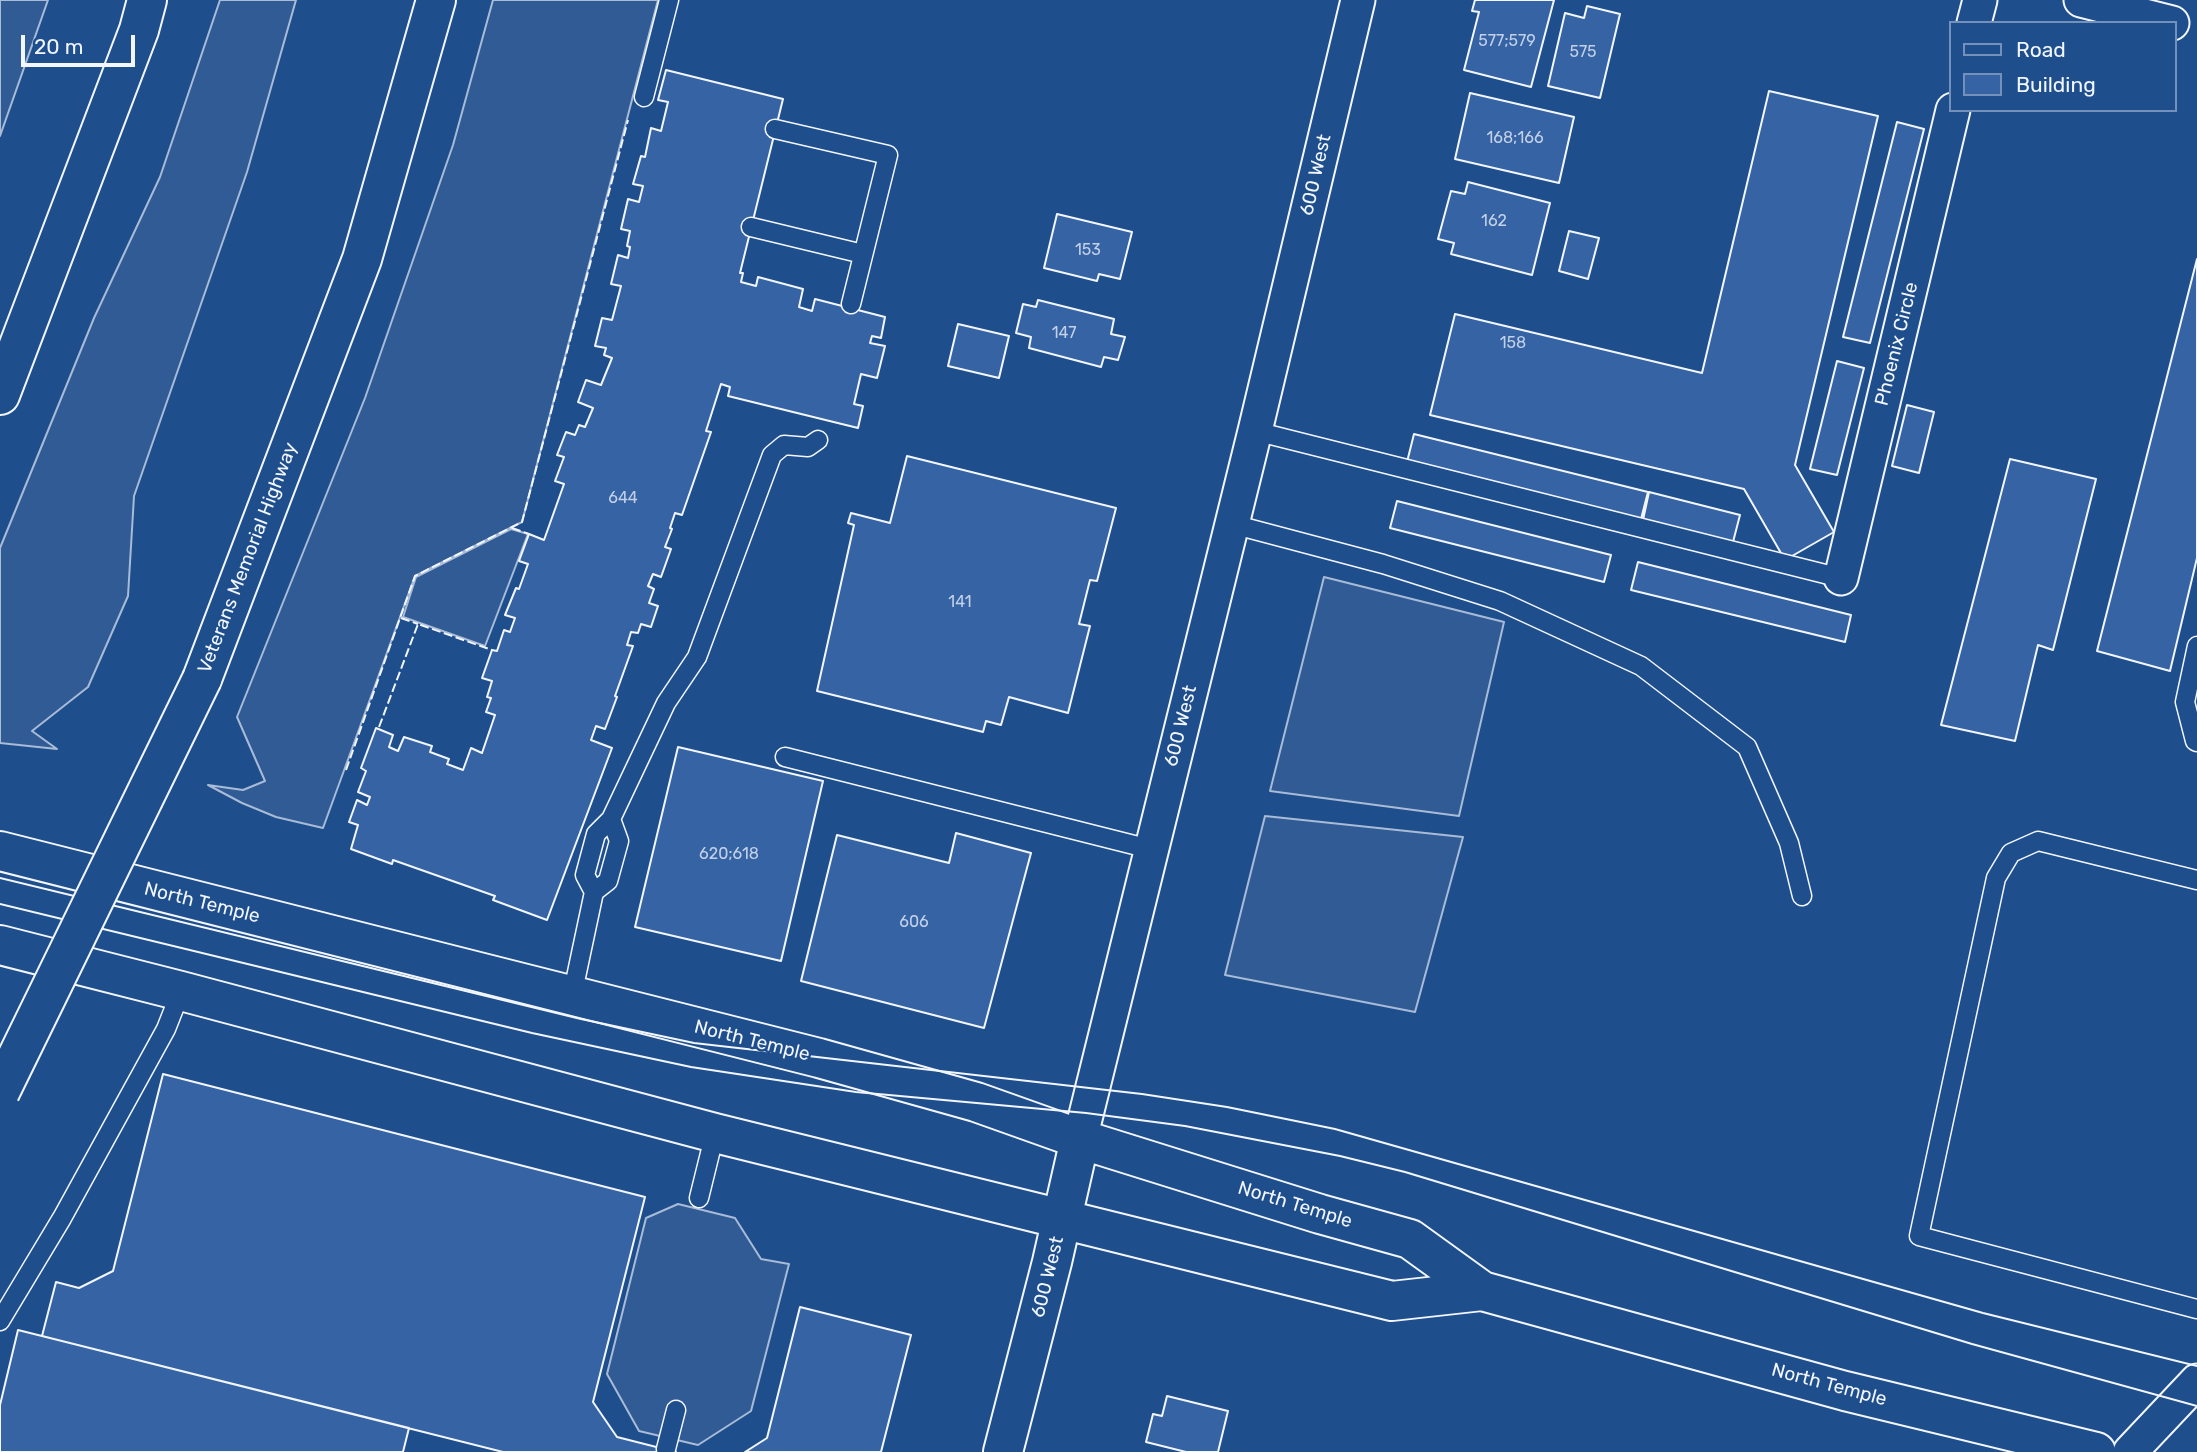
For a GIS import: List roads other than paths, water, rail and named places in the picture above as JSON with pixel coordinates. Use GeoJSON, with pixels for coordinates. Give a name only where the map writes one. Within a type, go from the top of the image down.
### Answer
{"type":"FeatureCollection","features":[{"type":"Feature","properties":{"kind":"main road"},"geometry":{"type":"LineString","coordinates":[[0,395],[139,30],[147,0]]}},
{"type":"Feature","properties":{"kind":"main road","name":"Veterans Memorial Highway"},"geometry":{"type":"LineString","coordinates":[[0,1092],[202,679],[362,259],[436,0]]}},
{"type":"Feature","properties":{"kind":"main road","name":"North Temple"},"geometry":{"type":"LineString","coordinates":[[0,851],[820,1058],[950,1095],[1080,1139],[1320,1214],[1410,1239],[1482,1292]]}},
{"type":"Feature","properties":{"kind":"main road","name":"North Temple"},"geometry":{"type":"LineString","coordinates":[[0,945],[181,990],[715,1133],[1392,1301],[1482,1292],[1845,1391],[2096,1452]]}},
{"type":"Feature","properties":{"kind":"main road","name":"600 West"},"geometry":{"type":"LineString","coordinates":[[1003,1452],[1062,1221],[1080,1139]]}},
{"type":"Feature","properties":{"kind":"street","name":"600 West"},"geometry":{"type":"LineString","coordinates":[[1080,1139],[1255,431],[1358,0]]}},
{"type":"Feature","properties":{"kind":"street"},"geometry":{"type":"LineString","coordinates":[[1975,21],[1980,0]]}},
{"type":"Feature","properties":{"kind":"street"},"geometry":{"type":"LineString","coordinates":[[2081,0],[2165,21]]}},
{"type":"Feature","properties":{"kind":"street"},"geometry":{"type":"LineString","coordinates":[[2176,24],[2197,29]]}},
{"type":"Feature","properties":{"kind":"street","name":"Phoenix Circle"},"geometry":{"type":"LineString","coordinates":[[1841,578],[1954,112]]}},
{"type":"Feature","properties":{"kind":"street"},"geometry":{"type":"LineString","coordinates":[[2130,1452],[2197,1381]]}},
{"type":"Feature","properties":{"kind":"lane"},"geometry":{"type":"LineString","coordinates":[[644,97],[669,0]]}},
{"type":"Feature","properties":{"kind":"lane"},"geometry":{"type":"LineString","coordinates":[[775,129],[888,155],[851,304]]}},
{"type":"Feature","properties":{"kind":"lane"},"geometry":{"type":"LineString","coordinates":[[751,227],[863,254]]}},
{"type":"Feature","properties":{"kind":"lane"},"geometry":{"type":"LineString","coordinates":[[1255,431],[1841,578]]}},
{"type":"Feature","properties":{"kind":"lane"},"geometry":{"type":"LineString","coordinates":[[572,996],[594,892],[608,881],[619,841],[611,819],[666,703],[697,657],[772,455],[784,445],[808,447],[818,440]]}},
{"type":"Feature","properties":{"kind":"lane"},"geometry":{"type":"LineString","coordinates":[[1232,524],[1383,564],[1500,601],[1641,666],[1747,747],[1789,844],[1802,896]]}},
{"type":"Feature","properties":{"kind":"lane"},"geometry":{"type":"LineString","coordinates":[[2197,646],[2185,702],[2197,742]]}},
{"type":"Feature","properties":{"kind":"lane"},"geometry":{"type":"LineString","coordinates":[[785,757],[1150,849]]}},
{"type":"Feature","properties":{"kind":"lane"},"geometry":{"type":"LineString","coordinates":[[2197,880],[2038,841],[2011,853],[1996,878],[1919,1236],[2197,1309]]}},
{"type":"Feature","properties":{"kind":"lane"},"geometry":{"type":"LineString","coordinates":[[0,1321],[62,1218],[166,1029],[181,990]]}},
{"type":"Feature","properties":{"kind":"lane"},"geometry":{"type":"LineString","coordinates":[[699,1198],[715,1133]]}},
{"type":"Feature","properties":{"kind":"lane"},"geometry":{"type":"LineString","coordinates":[[666,1449],[676,1410]]}},
{"type":"Feature","properties":{"kind":"tram line"},"geometry":{"type":"LineString","coordinates":[[0,878],[581,1019],[694,1043],[1142,1094],[1227,1107],[1335,1129],[1983,1313],[2197,1366]]}},
{"type":"Feature","properties":{"kind":"tram line"},"geometry":{"type":"LineString","coordinates":[[0,904],[532,1033],[691,1067],[856,1092],[1086,1113],[1185,1126],[1340,1156],[1405,1172],[1972,1344],[2197,1406]]}}]}
